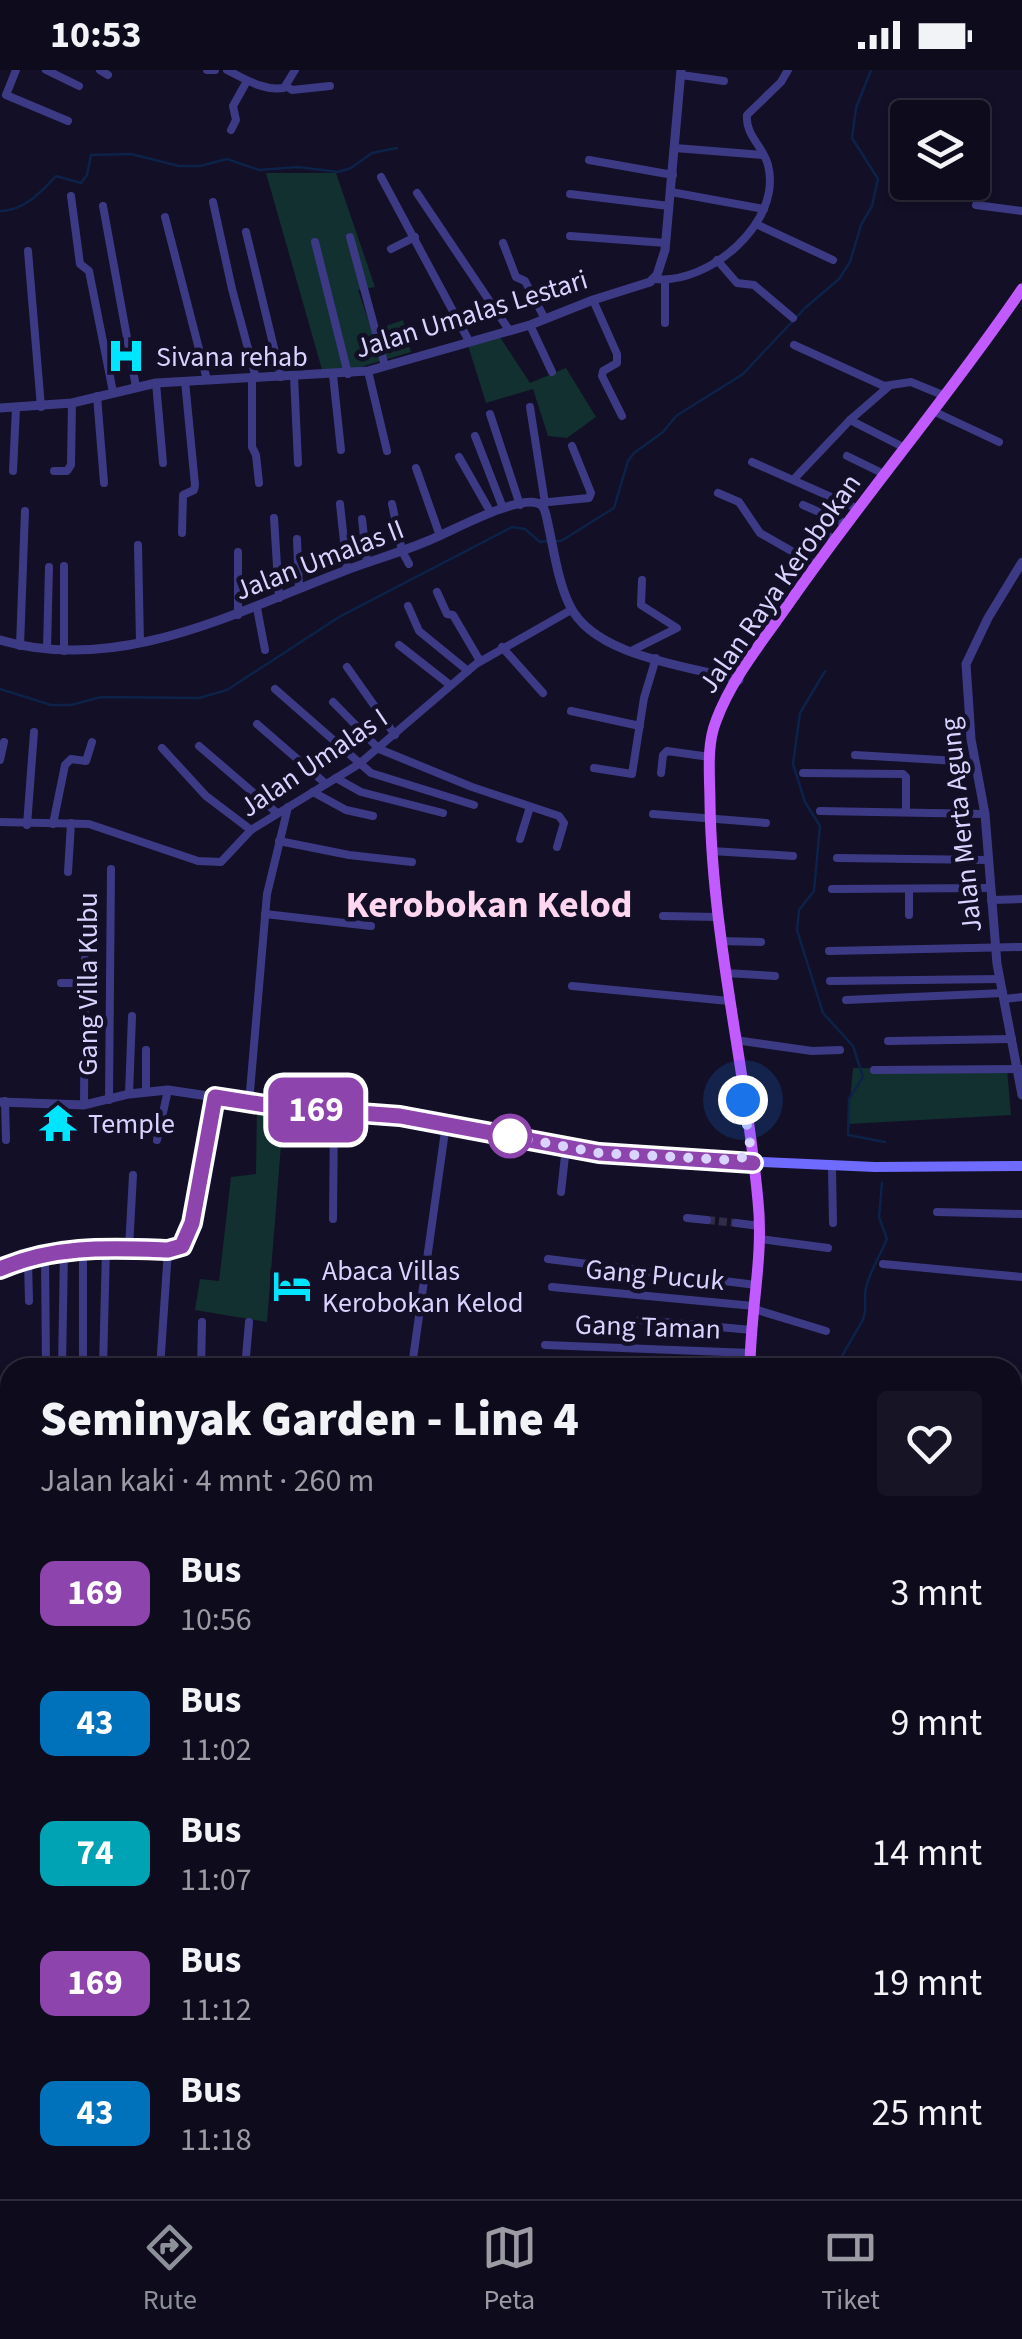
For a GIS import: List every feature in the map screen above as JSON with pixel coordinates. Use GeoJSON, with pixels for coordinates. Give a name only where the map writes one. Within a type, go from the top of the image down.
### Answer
{"type":"FeatureCollection","features":[{"type":"Feature","properties":{"kind":"main road","name":"Jalan Raya Kerobokan"},"geometry":{"type":"LineString","coordinates":[[750,1358],[760,1232],[712,851],[710,758],[716,719],[816,565],[1022,289]]}},
{"type":"Feature","properties":{"kind":"main road"},"geometry":{"type":"LineString","coordinates":[[0,1269],[64,1250],[168,1250],[182,1246],[189,1234],[215,1097],[400,1116],[632,1156],[832,1170],[1022,1169]]}},
{"type":"Feature","properties":{"kind":"main road"},"geometry":{"type":"LineString","coordinates":[[729,1160],[744,1157],[750,1144]]}},
{"type":"Feature","properties":{"kind":"main road"},"geometry":{"type":"LineString","coordinates":[[774,1163],[784,1160],[875,1167],[1022,1169]]}},
{"type":"Feature","properties":{"kind":"street"},"geometry":{"type":"LineString","coordinates":[[16,70],[4,93],[68,120]]}},
{"type":"Feature","properties":{"kind":"street"},"geometry":{"type":"LineString","coordinates":[[46,70],[79,86]]}},
{"type":"Feature","properties":{"kind":"street"},"geometry":{"type":"LineString","coordinates":[[206,70],[216,70]]}},
{"type":"Feature","properties":{"kind":"street"},"geometry":{"type":"LineString","coordinates":[[227,70],[247,81],[292,90],[330,86]]}},
{"type":"Feature","properties":{"kind":"street"},"geometry":{"type":"LineString","coordinates":[[282,88],[295,70]]}},
{"type":"Feature","properties":{"kind":"street"},"geometry":{"type":"LineString","coordinates":[[660,279],[717,260],[742,244],[756,224],[764,209],[768,176],[763,155],[747,126],[747,115],[788,70]]}},
{"type":"Feature","properties":{"kind":"street"},"geometry":{"type":"LineString","coordinates":[[665,323],[660,279],[681,72],[724,80]]}},
{"type":"Feature","properties":{"kind":"street"},"geometry":{"type":"LineString","coordinates":[[231,130],[236,120],[233,106],[247,81]]}},
{"type":"Feature","properties":{"kind":"street"},"geometry":{"type":"LineString","coordinates":[[675,148],[763,155]]}},
{"type":"Feature","properties":{"kind":"street"},"geometry":{"type":"LineString","coordinates":[[589,160],[673,175]]}},
{"type":"Feature","properties":{"kind":"street"},"geometry":{"type":"LineString","coordinates":[[380,178],[470,341]]}},
{"type":"Feature","properties":{"kind":"street"},"geometry":{"type":"LineString","coordinates":[[671,192],[764,209]]}},
{"type":"Feature","properties":{"kind":"street"},"geometry":{"type":"LineString","coordinates":[[417,193],[508,330]]}},
{"type":"Feature","properties":{"kind":"street"},"geometry":{"type":"LineString","coordinates":[[570,194],[669,206]]}},
{"type":"Feature","properties":{"kind":"street"},"geometry":{"type":"LineString","coordinates":[[71,196],[80,264],[89,271],[93,286],[113,392]]}},
{"type":"Feature","properties":{"kind":"street"},"geometry":{"type":"LineString","coordinates":[[213,202],[254,378],[252,447],[258,482]]}},
{"type":"Feature","properties":{"kind":"street"},"geometry":{"type":"LineString","coordinates":[[976,205],[1022,211]]}},
{"type":"Feature","properties":{"kind":"street"},"geometry":{"type":"LineString","coordinates":[[103,206],[136,387]]}},
{"type":"Feature","properties":{"kind":"street"},"geometry":{"type":"LineString","coordinates":[[165,217],[207,380]]}},
{"type":"Feature","properties":{"kind":"street"},"geometry":{"type":"LineString","coordinates":[[756,224],[833,260]]}},
{"type":"Feature","properties":{"kind":"street"},"geometry":{"type":"LineString","coordinates":[[246,232],[281,377]]}},
{"type":"Feature","properties":{"kind":"street"},"geometry":{"type":"LineString","coordinates":[[350,236],[386,366]]}},
{"type":"Feature","properties":{"kind":"street"},"geometry":{"type":"LineString","coordinates":[[570,236],[666,244]]}},
{"type":"Feature","properties":{"kind":"street"},"geometry":{"type":"LineString","coordinates":[[391,249],[415,237]]}},
{"type":"Feature","properties":{"kind":"street"},"geometry":{"type":"LineString","coordinates":[[314,242],[348,374]]}},
{"type":"Feature","properties":{"kind":"street"},"geometry":{"type":"LineString","coordinates":[[502,243],[516,277],[525,281],[544,319]]}},
{"type":"Feature","properties":{"kind":"street"},"geometry":{"type":"LineString","coordinates":[[28,251],[40,407]]}},
{"type":"Feature","properties":{"kind":"street"},"geometry":{"type":"LineString","coordinates":[[717,260],[737,282],[754,285],[792,318]]}},
{"type":"Feature","properties":{"kind":"street","name":"Jalan Umalas Lestari"},"geometry":{"type":"LineString","coordinates":[[0,408],[72,403],[136,387],[185,381],[368,371],[530,324],[660,279]]}},
{"type":"Feature","properties":{"kind":"street"},"geometry":{"type":"LineString","coordinates":[[592,300],[617,354],[617,362],[602,376],[622,416]]}},
{"type":"Feature","properties":{"kind":"street"},"geometry":{"type":"LineString","coordinates":[[530,324],[552,372]]}},
{"type":"Feature","properties":{"kind":"street"},"geometry":{"type":"LineString","coordinates":[[794,345],[892,385]]}},
{"type":"Feature","properties":{"kind":"street"},"geometry":{"type":"LineString","coordinates":[[368,371],[386,451]]}},
{"type":"Feature","properties":{"kind":"street"},"geometry":{"type":"LineString","coordinates":[[333,375],[341,450]]}},
{"type":"Feature","properties":{"kind":"street"},"geometry":{"type":"LineString","coordinates":[[294,376],[298,463]]}},
{"type":"Feature","properties":{"kind":"street"},"geometry":{"type":"LineString","coordinates":[[182,533],[183,494],[195,488],[185,381]]}},
{"type":"Feature","properties":{"kind":"street"},"geometry":{"type":"LineString","coordinates":[[794,479],[850,420],[892,385],[908,382],[945,396]]}},
{"type":"Feature","properties":{"kind":"street"},"geometry":{"type":"LineString","coordinates":[[156,384],[163,464]]}},
{"type":"Feature","properties":{"kind":"street"},"geometry":{"type":"LineString","coordinates":[[97,396],[104,483]]}},
{"type":"Feature","properties":{"kind":"street"},"geometry":{"type":"LineString","coordinates":[[54,471],[67,471],[72,465],[72,403]]}},
{"type":"Feature","properties":{"kind":"street"},"geometry":{"type":"LineString","coordinates":[[530,406],[542,503],[572,610],[594,635],[631,651],[739,680]]}},
{"type":"Feature","properties":{"kind":"street"},"geometry":{"type":"LineString","coordinates":[[13,471],[16,408]]}},
{"type":"Feature","properties":{"kind":"street"},"geometry":{"type":"LineString","coordinates":[[932,412],[1000,442]]}},
{"type":"Feature","properties":{"kind":"street"},"geometry":{"type":"LineString","coordinates":[[490,414],[520,505]]}},
{"type":"Feature","properties":{"kind":"street"},"geometry":{"type":"LineString","coordinates":[[850,420],[905,448]]}},
{"type":"Feature","properties":{"kind":"street"},"geometry":{"type":"LineString","coordinates":[[474,436],[503,508]]}},
{"type":"Feature","properties":{"kind":"street"},"geometry":{"type":"LineString","coordinates":[[542,503],[589,498],[572,446]]}},
{"type":"Feature","properties":{"kind":"street"},"geometry":{"type":"LineString","coordinates":[[848,456],[884,474]]}},
{"type":"Feature","properties":{"kind":"street"},"geometry":{"type":"LineString","coordinates":[[459,458],[491,513]]}},
{"type":"Feature","properties":{"kind":"street"},"geometry":{"type":"LineString","coordinates":[[752,462],[858,509]]}},
{"type":"Feature","properties":{"kind":"street"},"geometry":{"type":"LineString","coordinates":[[416,468],[440,536]]}},
{"type":"Feature","properties":{"kind":"street"},"geometry":{"type":"LineString","coordinates":[[718,493],[739,502],[760,533],[816,565]]}},
{"type":"Feature","properties":{"kind":"street","name":"Jalan Umalas II"},"geometry":{"type":"LineString","coordinates":[[0,640],[47,650],[140,643],[257,608],[503,508],[542,503]]}},
{"type":"Feature","properties":{"kind":"street"},"geometry":{"type":"LineString","coordinates":[[340,504],[347,570]]}},
{"type":"Feature","properties":{"kind":"street"},"geometry":{"type":"LineString","coordinates":[[392,504],[402,551],[409,564]]}},
{"type":"Feature","properties":{"kind":"street"},"geometry":{"type":"LineString","coordinates":[[803,505],[847,524]]}},
{"type":"Feature","properties":{"kind":"street"},"geometry":{"type":"LineString","coordinates":[[20,646],[25,512]]}},
{"type":"Feature","properties":{"kind":"street"},"geometry":{"type":"LineString","coordinates":[[274,518],[279,598]]}},
{"type":"Feature","properties":{"kind":"street"},"geometry":{"type":"LineString","coordinates":[[362,519],[367,562]]}},
{"type":"Feature","properties":{"kind":"street"},"geometry":{"type":"LineString","coordinates":[[808,528],[835,539]]}},
{"type":"Feature","properties":{"kind":"street"},"geometry":{"type":"LineString","coordinates":[[297,539],[300,589]]}},
{"type":"Feature","properties":{"kind":"street"},"geometry":{"type":"LineString","coordinates":[[138,545],[140,643]]}},
{"type":"Feature","properties":{"kind":"street"},"geometry":{"type":"LineString","coordinates":[[238,552],[238,614]]}},
{"type":"Feature","properties":{"kind":"street","name":"Jalan Merta Agung"},"geometry":{"type":"LineString","coordinates":[[1022,562],[966,660],[996,948],[1022,1095]]}},
{"type":"Feature","properties":{"kind":"street"},"geometry":{"type":"LineString","coordinates":[[47,650],[48,566]]}},
{"type":"Feature","properties":{"kind":"street"},"geometry":{"type":"LineString","coordinates":[[64,566],[64,650]]}},
{"type":"Feature","properties":{"kind":"street"},"geometry":{"type":"LineString","coordinates":[[631,651],[677,628],[641,605],[642,580]]}},
{"type":"Feature","properties":{"kind":"street"},"geometry":{"type":"LineString","coordinates":[[438,592],[447,614],[452,615],[480,661]]}},
{"type":"Feature","properties":{"kind":"street"},"geometry":{"type":"LineString","coordinates":[[408,606],[420,631],[468,670]]}},
{"type":"Feature","properties":{"kind":"street"},"geometry":{"type":"LineString","coordinates":[[257,608],[264,650]]}},
{"type":"Feature","properties":{"kind":"street","name":"Jalan Umalas I"},"geometry":{"type":"LineString","coordinates":[[0,822],[70,823],[104,828],[150,846],[212,864],[221,862],[251,830],[360,764],[480,661],[572,610]]}},
{"type":"Feature","properties":{"kind":"street"},"geometry":{"type":"LineString","coordinates":[[399,645],[450,685]]}},
{"type":"Feature","properties":{"kind":"street"},"geometry":{"type":"LineString","coordinates":[[502,647],[543,693]]}},
{"type":"Feature","properties":{"kind":"street"},"geometry":{"type":"LineString","coordinates":[[594,768],[632,774],[656,658]]}},
{"type":"Feature","properties":{"kind":"street"},"geometry":{"type":"LineString","coordinates":[[347,667],[395,735]]}},
{"type":"Feature","properties":{"kind":"street"},"geometry":{"type":"LineString","coordinates":[[276,689],[371,773],[474,805]]}},
{"type":"Feature","properties":{"kind":"street"},"geometry":{"type":"LineString","coordinates":[[333,702],[378,748],[563,820],[558,847]]}},
{"type":"Feature","properties":{"kind":"street"},"geometry":{"type":"LineString","coordinates":[[571,711],[640,726]]}},
{"type":"Feature","properties":{"kind":"street"},"geometry":{"type":"LineString","coordinates":[[257,724],[326,784]]}},
{"type":"Feature","properties":{"kind":"street"},"geometry":{"type":"LineString","coordinates":[[27,824],[34,732]]}},
{"type":"Feature","properties":{"kind":"street"},"geometry":{"type":"LineString","coordinates":[[0,760],[4,742]]}},
{"type":"Feature","properties":{"kind":"street"},"geometry":{"type":"LineString","coordinates":[[53,824],[66,765],[71,759],[86,761],[92,742]]}},
{"type":"Feature","properties":{"kind":"street"},"geometry":{"type":"LineString","coordinates":[[199,746],[278,813]]}},
{"type":"Feature","properties":{"kind":"street"},"geometry":{"type":"LineString","coordinates":[[162,748],[206,796],[251,830]]}},
{"type":"Feature","properties":{"kind":"street"},"geometry":{"type":"LineString","coordinates":[[661,773],[667,751],[710,758]]}},
{"type":"Feature","properties":{"kind":"street"},"geometry":{"type":"LineString","coordinates":[[856,755],[974,762]]}},
{"type":"Feature","properties":{"kind":"street"},"geometry":{"type":"LineString","coordinates":[[803,773],[902,774],[906,777],[906,810]]}},
{"type":"Feature","properties":{"kind":"street"},"geometry":{"type":"LineString","coordinates":[[336,778],[360,792],[443,813]]}},
{"type":"Feature","properties":{"kind":"street"},"geometry":{"type":"LineString","coordinates":[[313,792],[333,804],[373,816]]}},
{"type":"Feature","properties":{"kind":"street"},"geometry":{"type":"LineString","coordinates":[[520,838],[530,807]]}},
{"type":"Feature","properties":{"kind":"street"},"geometry":{"type":"LineString","coordinates":[[249,1103],[256,1057],[265,914],[288,808]]}},
{"type":"Feature","properties":{"kind":"street"},"geometry":{"type":"LineString","coordinates":[[820,810],[985,814]]}},
{"type":"Feature","properties":{"kind":"street"},"geometry":{"type":"LineString","coordinates":[[653,814],[766,823]]}},
{"type":"Feature","properties":{"kind":"street"},"geometry":{"type":"LineString","coordinates":[[68,872],[70,823]]}},
{"type":"Feature","properties":{"kind":"street"},"geometry":{"type":"LineString","coordinates":[[279,841],[348,855],[412,862]]}},
{"type":"Feature","properties":{"kind":"street"},"geometry":{"type":"LineString","coordinates":[[712,851],[792,856]]}},
{"type":"Feature","properties":{"kind":"street"},"geometry":{"type":"LineString","coordinates":[[837,858],[988,860]]}},
{"type":"Feature","properties":{"kind":"street","name":"Gang Villa Kubu"},"geometry":{"type":"LineString","coordinates":[[110,1100],[111,870]]}},
{"type":"Feature","properties":{"kind":"street"},"geometry":{"type":"LineString","coordinates":[[832,889],[990,888]]}},
{"type":"Feature","properties":{"kind":"street"},"geometry":{"type":"LineString","coordinates":[[909,889],[909,915]]}},
{"type":"Feature","properties":{"kind":"street"},"geometry":{"type":"LineString","coordinates":[[990,900],[1022,899]]}},
{"type":"Feature","properties":{"kind":"street"},"geometry":{"type":"LineString","coordinates":[[265,914],[370,926]]}},
{"type":"Feature","properties":{"kind":"street"},"geometry":{"type":"LineString","coordinates":[[663,916],[719,917]]}},
{"type":"Feature","properties":{"kind":"street"},"geometry":{"type":"LineString","coordinates":[[721,940],[761,942]]}},
{"type":"Feature","properties":{"kind":"street"},"geometry":{"type":"LineString","coordinates":[[829,951],[1022,947]]}},
{"type":"Feature","properties":{"kind":"street"},"geometry":{"type":"LineString","coordinates":[[84,1105],[85,959]]}},
{"type":"Feature","properties":{"kind":"street"},"geometry":{"type":"LineString","coordinates":[[725,973],[775,976]]}},
{"type":"Feature","properties":{"kind":"street"},"geometry":{"type":"LineString","coordinates":[[830,981],[1000,979]]}},
{"type":"Feature","properties":{"kind":"street"},"geometry":{"type":"LineString","coordinates":[[61,983],[85,983]]}},
{"type":"Feature","properties":{"kind":"street"},"geometry":{"type":"LineString","coordinates":[[572,986],[729,1001]]}},
{"type":"Feature","properties":{"kind":"street"},"geometry":{"type":"LineString","coordinates":[[846,1000],[1022,997]]}},
{"type":"Feature","properties":{"kind":"street"},"geometry":{"type":"LineString","coordinates":[[129,1094],[132,1016]]}},
{"type":"Feature","properties":{"kind":"street"},"geometry":{"type":"LineString","coordinates":[[734,1040],[804,1050],[840,1050]]}},
{"type":"Feature","properties":{"kind":"street"},"geometry":{"type":"LineString","coordinates":[[888,1041],[1016,1045]]}},
{"type":"Feature","properties":{"kind":"street"},"geometry":{"type":"LineString","coordinates":[[146,1050],[146,1091]]}},
{"type":"Feature","properties":{"kind":"street"},"geometry":{"type":"LineString","coordinates":[[874,1070],[1020,1070]]}},
{"type":"Feature","properties":{"kind":"street"},"geometry":{"type":"LineString","coordinates":[[157,1140],[168,1090]]}},
{"type":"Feature","properties":{"kind":"street"},"geometry":{"type":"LineString","coordinates":[[6,1140],[2,1102],[84,1105],[168,1090],[215,1097]]}},
{"type":"Feature","properties":{"kind":"street"},"geometry":{"type":"LineString","coordinates":[[333,1219],[334,1111]]}},
{"type":"Feature","properties":{"kind":"street"},"geometry":{"type":"LineString","coordinates":[[413,1358],[446,1124]]}},
{"type":"Feature","properties":{"kind":"street"},"geometry":{"type":"LineString","coordinates":[[562,1192],[566,1147]]}},
{"type":"Feature","properties":{"kind":"street"},"geometry":{"type":"LineString","coordinates":[[832,1170],[833,1223]]}},
{"type":"Feature","properties":{"kind":"street"},"geometry":{"type":"LineString","coordinates":[[129,1248],[133,1176]]}},
{"type":"Feature","properties":{"kind":"street"},"geometry":{"type":"LineString","coordinates":[[937,1212],[1022,1214]]}},
{"type":"Feature","properties":{"kind":"street"},"geometry":{"type":"LineString","coordinates":[[687,1218],[708,1220]]}},
{"type":"Feature","properties":{"kind":"street"},"geometry":{"type":"LineString","coordinates":[[736,1223],[828,1248]]}},
{"type":"Feature","properties":{"kind":"street"},"geometry":{"type":"LineString","coordinates":[[82,1248],[82,1358]]}},
{"type":"Feature","properties":{"kind":"street"},"geometry":{"type":"LineString","coordinates":[[103,1358],[106,1248]]}},
{"type":"Feature","properties":{"kind":"street"},"geometry":{"type":"LineString","coordinates":[[62,1358],[64,1250]]}},
{"type":"Feature","properties":{"kind":"street"},"geometry":{"type":"LineString","coordinates":[[161,1358],[168,1250]]}},
{"type":"Feature","properties":{"kind":"street"},"geometry":{"type":"LineString","coordinates":[[45,1254],[46,1358]]}},
{"type":"Feature","properties":{"kind":"street"},"geometry":{"type":"LineString","coordinates":[[27,1259],[28,1301]]}},
{"type":"Feature","properties":{"kind":"street"},"geometry":{"type":"LineString","coordinates":[[548,1259],[756,1285]]}},
{"type":"Feature","properties":{"kind":"street"},"geometry":{"type":"LineString","coordinates":[[883,1264],[1022,1276]]}},
{"type":"Feature","properties":{"kind":"street","name":"Gang Pucuk"},"geometry":{"type":"LineString","coordinates":[[552,1287],[754,1308],[826,1331]]}},
{"type":"Feature","properties":{"kind":"street"},"geometry":{"type":"LineString","coordinates":[[640,1320],[752,1330]]}},
{"type":"Feature","properties":{"kind":"street"},"geometry":{"type":"LineString","coordinates":[[200,1358],[202,1322]]}},
{"type":"Feature","properties":{"kind":"street"},"geometry":{"type":"LineString","coordinates":[[246,1358],[248,1322]]}},
{"type":"Feature","properties":{"kind":"street","name":"Gang Taman"},"geometry":{"type":"LineString","coordinates":[[545,1345],[750,1353]]}},
{"type":"Feature","properties":{"kind":"green space"},"geometry":{"type":"Polygon","coordinates":[[[266,173],[336,173],[375,287],[358,290],[372,331],[403,320],[411,352],[347,371],[323,373],[266,173]]]}},
{"type":"Feature","properties":{"kind":"green space"},"geometry":{"type":"Polygon","coordinates":[[[496,331],[530,383],[566,368],[596,417],[567,438],[548,436],[533,389],[486,403],[466,339],[496,331]]]}},
{"type":"Feature","properties":{"kind":"green space"},"geometry":{"type":"Polygon","coordinates":[[[853,1068],[1007,1069],[1011,1115],[848,1124],[853,1068]]]}},
{"type":"Feature","properties":{"kind":"green space"},"geometry":{"type":"Polygon","coordinates":[[[257,1103],[284,1107],[267,1322],[195,1310],[200,1279],[219,1281],[231,1177],[256,1174],[257,1103]]]}},
{"type":"Feature","properties":{"kind":"waterway"},"geometry":{"type":"LineString","coordinates":[[555,541],[614,508],[634,453],[663,432],[676,416],[743,374],[805,308],[839,279],[850,262],[861,225],[872,206],[878,179],[852,138],[856,108],[871,70]]}},
{"type":"Feature","properties":{"kind":"waterway"},"geometry":{"type":"LineString","coordinates":[[0,211],[24,204],[56,176],[81,183],[91,155],[131,154],[179,166],[200,166],[227,159],[259,170],[298,167],[338,172],[372,153],[397,148]]}},
{"type":"Feature","properties":{"kind":"waterway"},"geometry":{"type":"LineString","coordinates":[[0,689],[51,705],[71,705],[101,697],[199,698],[227,690],[339,617],[512,527],[525,529],[540,542],[547,541]]}},
{"type":"Feature","properties":{"kind":"waterway"},"geometry":{"type":"LineString","coordinates":[[825,671],[800,713],[793,764],[805,802],[820,826],[814,891],[799,910],[797,930],[823,1013],[853,1046],[863,1077],[849,1099],[848,1135],[885,1142]]}},
{"type":"Feature","properties":{"kind":"waterway"},"geometry":{"type":"LineString","coordinates":[[841,1358],[863,1319],[868,1281],[887,1239],[879,1217],[882,1183]]}},
{"type":"Feature","properties":{"kind":"tunnel"},"geometry":{"type":"LineString","coordinates":[[707,1220],[736,1223]]}},
{"type":"Feature","properties":{"kind":"bus line","name":"169"},"geometry":{"type":"LineString","coordinates":[[0,1269],[72,1249],[168,1250],[182,1246],[192,1223],[215,1097],[278,1107],[400,1116],[599,1153],[753,1163]]}},
{"type":"Feature","properties":{"kind":"place","name":"Sivana rehab"},"geometry":{"type":"Point","coordinates":[126,356]}},
{"type":"Feature","properties":{"kind":"place","name":"Temple"},"geometry":{"type":"Point","coordinates":[58,1123]}},
{"type":"Feature","properties":{"kind":"place","name":"Abaca Villas Kerobokan Kelod"},"geometry":{"type":"Point","coordinates":[292,1286]}},
{"type":"Feature","properties":{"kind":"district","name":"Kerobokan Kelod"},"geometry":{"type":"Point","coordinates":[489,904]}},
{"type":"Feature","properties":{"kind":"route"},"geometry":{"type":"LineString","coordinates":[[510,1136],[599,1153],[729,1160],[744,1157],[750,1144],[743,1100]]}}]}
